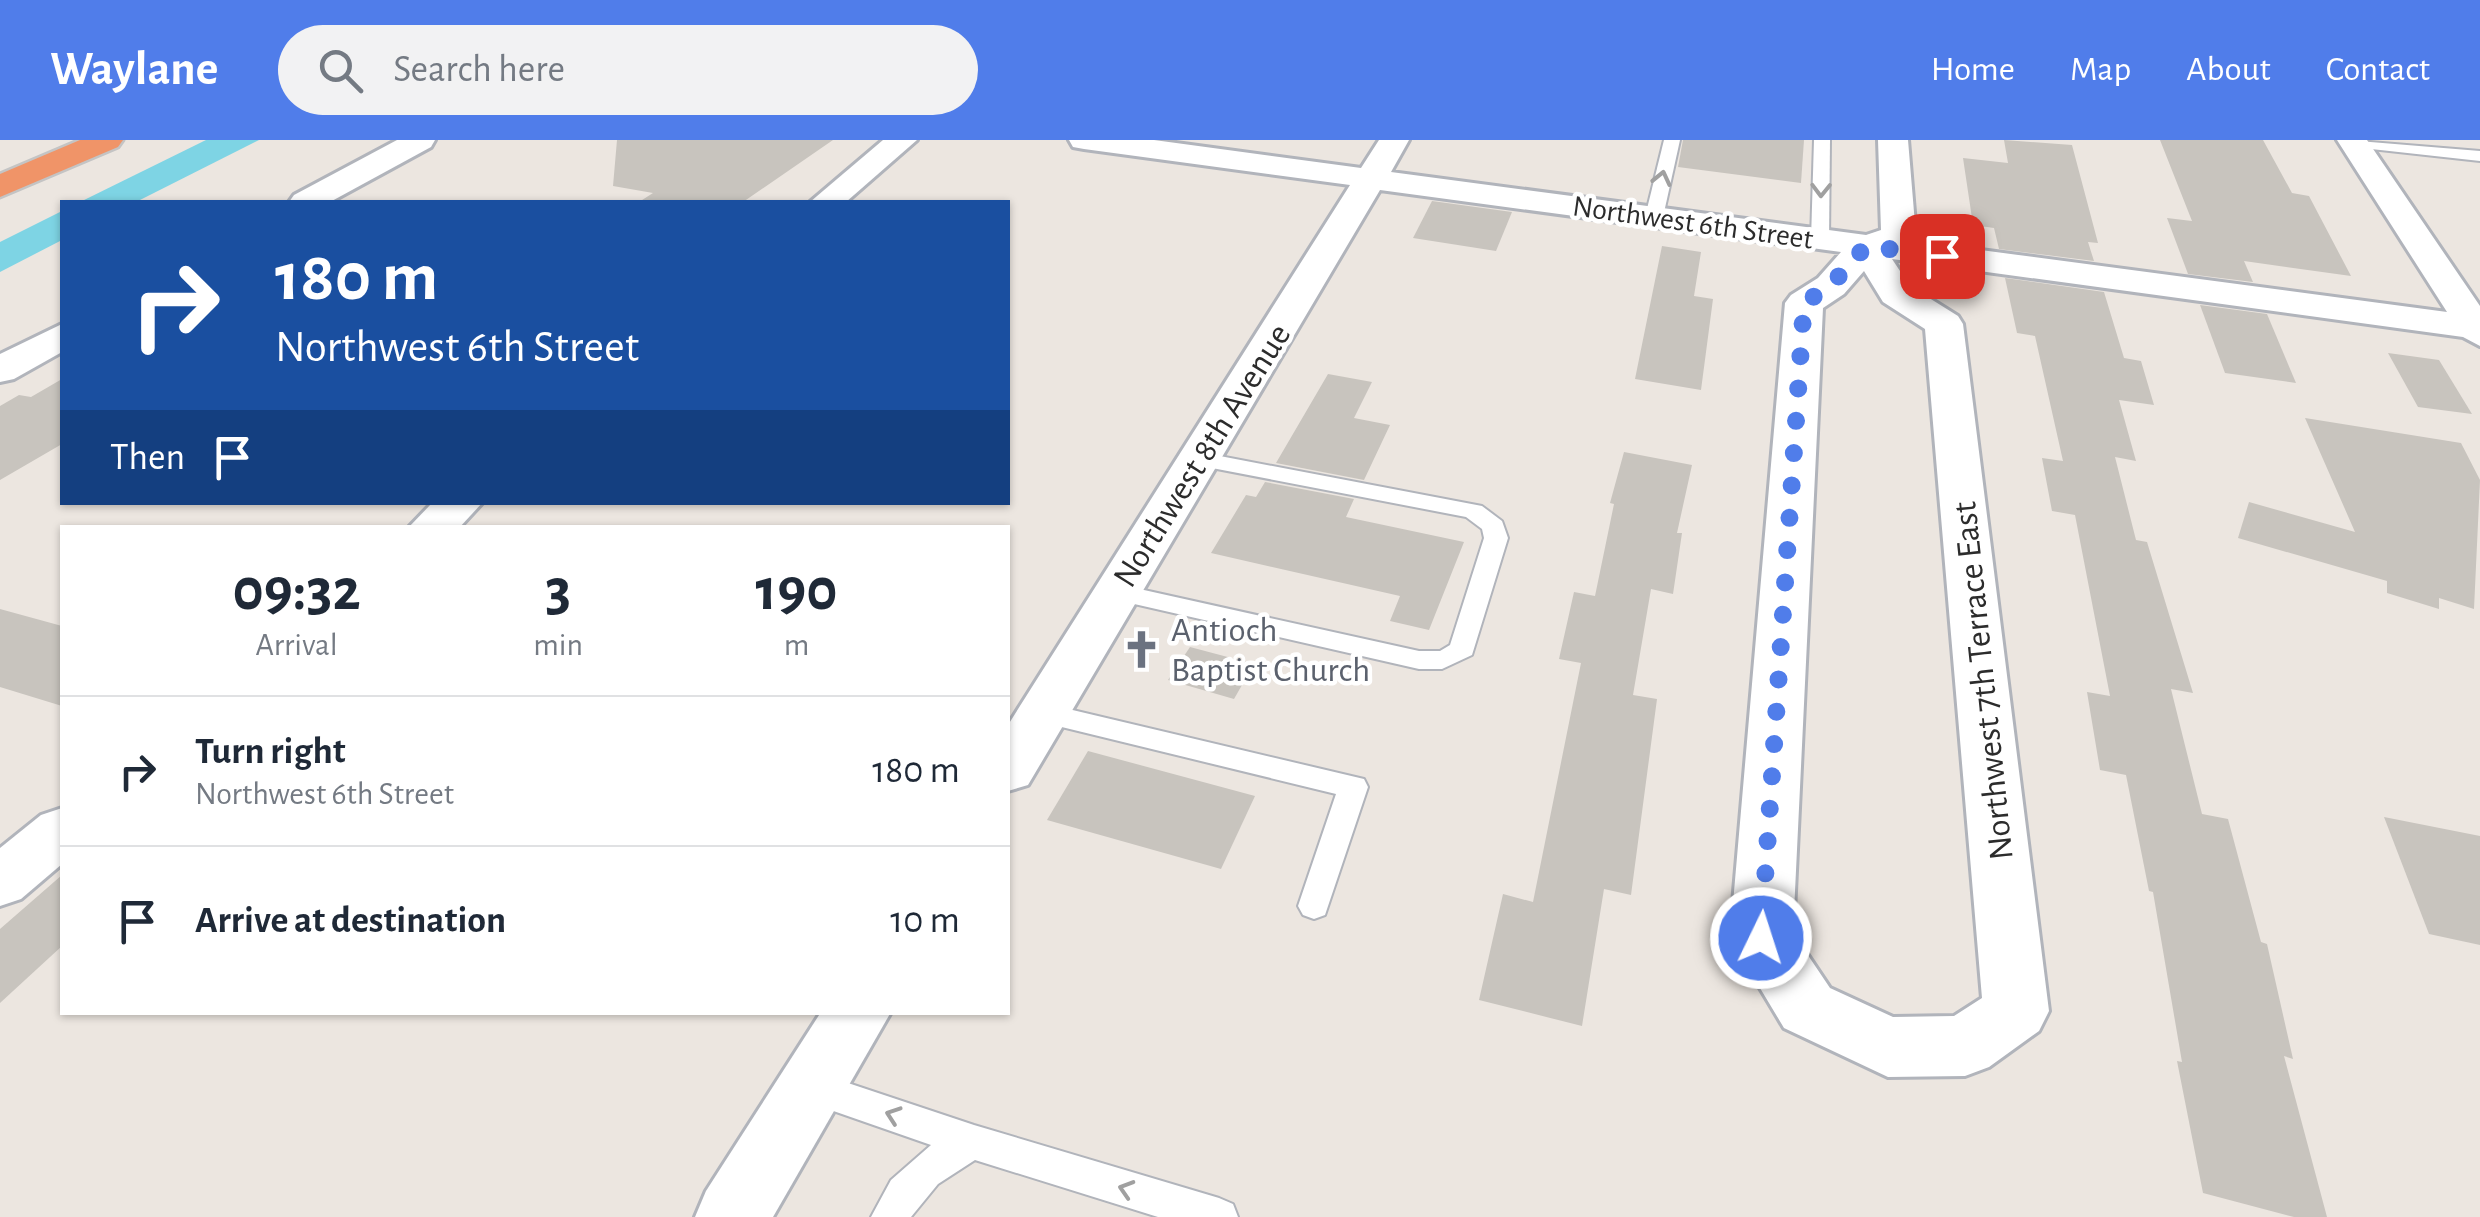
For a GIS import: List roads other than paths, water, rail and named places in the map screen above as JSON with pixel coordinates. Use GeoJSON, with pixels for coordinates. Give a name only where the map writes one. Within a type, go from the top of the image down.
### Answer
{"type":"FeatureCollection","features":[{"type":"Feature","properties":{"kind":"highway"},"geometry":{"type":"LineString","coordinates":[[0,156],[38,140]]}},
{"type":"Feature","properties":{"kind":"highway"},"geometry":{"type":"LineString","coordinates":[[0,187],[107,140]]}},
{"type":"Feature","properties":{"kind":"street"},"geometry":{"type":"LineString","coordinates":[[310,200],[420,140]]}},
{"type":"Feature","properties":{"kind":"street"},"geometry":{"type":"LineString","coordinates":[[828,200],[902,140]]}},
{"type":"Feature","properties":{"kind":"street","name":"Northwest 6th Street"},"geometry":{"type":"LineString","coordinates":[[1084,140],[2478,330]]}},
{"type":"Feature","properties":{"kind":"street","name":"Northwest 8th Avenue"},"geometry":{"type":"LineString","coordinates":[[1010,767],[1394,140]]}},
{"type":"Feature","properties":{"kind":"street"},"geometry":{"type":"LineString","coordinates":[[1843,243],[1899,236],[1893,140]]}},
{"type":"Feature","properties":{"kind":"street"},"geometry":{"type":"LineString","coordinates":[[2352,141],[2478,330]]}},
{"type":"Feature","properties":{"kind":"street","name":"Northwest 7th Terrace East"},"geometry":{"type":"LineString","coordinates":[[1843,243],[1896,294],[1944,324],[2016,1012],[1965,1046],[1888,1047],[1807,1008],[1761,938],[1804,303],[1830,286],[1843,243]]}},
{"type":"Feature","properties":{"kind":"street"},"geometry":{"type":"LineString","coordinates":[[0,370],[60,337]]}},
{"type":"Feature","properties":{"kind":"street"},"geometry":{"type":"LineString","coordinates":[[434,525],[458,505]]}},
{"type":"Feature","properties":{"kind":"street"},"geometry":{"type":"LineString","coordinates":[[0,882],[60,832]]}},
{"type":"Feature","properties":{"kind":"street"},"geometry":{"type":"LineString","coordinates":[[732,1217],[856,1015]]}},
{"type":"Feature","properties":{"kind":"lane"},"geometry":{"type":"LineString","coordinates":[[1654,217],[1672,140]]}},
{"type":"Feature","properties":{"kind":"lane"},"geometry":{"type":"LineString","coordinates":[[1822,140],[1843,243]]}},
{"type":"Feature","properties":{"kind":"lane"},"geometry":{"type":"LineString","coordinates":[[2352,141],[2408,144],[2480,156]]}},
{"type":"Feature","properties":{"kind":"lane"},"geometry":{"type":"LineString","coordinates":[[1117,592],[1419,660],[1437,662],[1453,658],[1462,648],[1496,538],[1484,517],[1474,511],[1199,459]]}},
{"type":"Feature","properties":{"kind":"lane"},"geometry":{"type":"LineString","coordinates":[[1042,713],[1353,788],[1314,906]]}},
{"type":"Feature","properties":{"kind":"lane"},"geometry":{"type":"LineString","coordinates":[[812,1087],[974,1142],[1219,1217]]}},
{"type":"Feature","properties":{"kind":"lane"},"geometry":{"type":"LineString","coordinates":[[890,1217],[928,1169],[951,1150],[974,1142]]}},
{"type":"Feature","properties":{"kind":"water"},"geometry":{"type":"Polygon","coordinates":[[[206,140],[259,140],[140,200],[84,200],[206,140]]]}},
{"type":"Feature","properties":{"kind":"water"},"geometry":{"type":"Polygon","coordinates":[[[60,212],[60,241],[0,272],[0,242],[60,212]]]}},
{"type":"Feature","properties":{"kind":"place","name":"Antioch Baptist Church"},"geometry":{"type":"Point","coordinates":[1141,649]}}]}
